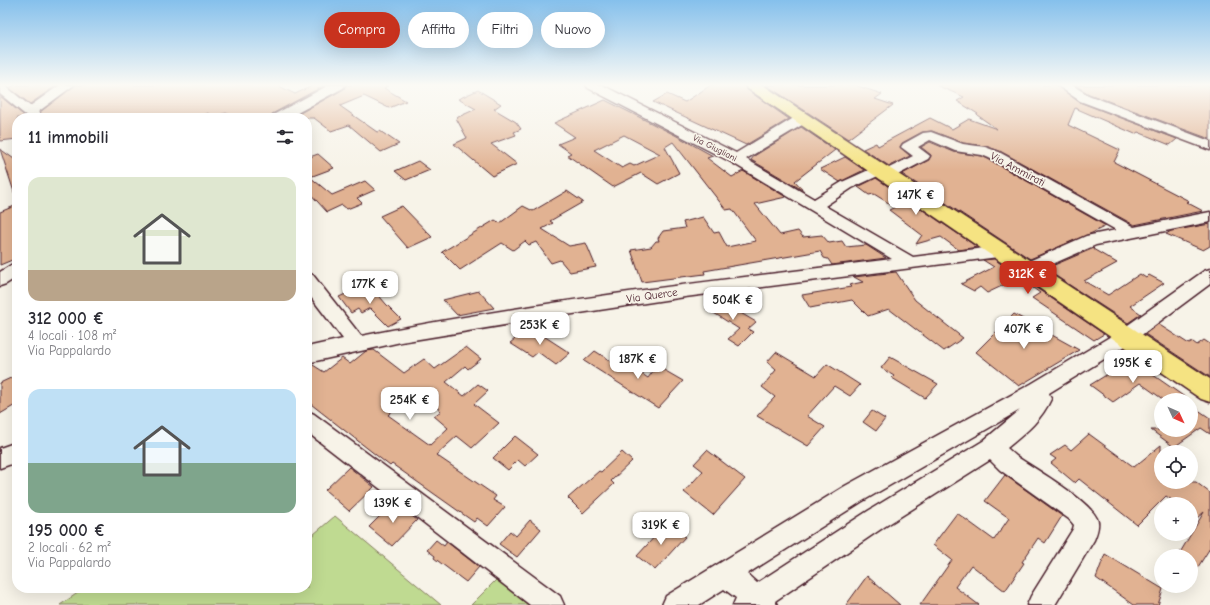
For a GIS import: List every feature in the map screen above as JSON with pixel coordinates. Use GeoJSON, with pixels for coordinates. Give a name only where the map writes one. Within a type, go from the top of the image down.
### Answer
{"type":"FeatureCollection","features":[{"type":"Feature","properties":{"kind":"main road"},"geometry":{"type":"LineString","coordinates":[[792,113],[1125,337],[1210,392]]}},
{"type":"Feature","properties":{"kind":"street","name":"Via Giugliani"},"geometry":{"type":"LineString","coordinates":[[647,113],[736,159],[910,263]]}},
{"type":"Feature","properties":{"kind":"street"},"geometry":{"type":"LineString","coordinates":[[1124,113],[1210,146]]}},
{"type":"Feature","properties":{"kind":"street"},"geometry":{"type":"LineString","coordinates":[[736,159],[802,120]]}},
{"type":"Feature","properties":{"kind":"street","name":"Via Ammirati"},"geometry":{"type":"LineString","coordinates":[[881,173],[923,156],[908,148],[930,136],[960,148],[985,151],[994,155],[1134,233]]}},
{"type":"Feature","properties":{"kind":"street"},"geometry":{"type":"LineString","coordinates":[[814,206],[847,186],[881,173]]}},
{"type":"Feature","properties":{"kind":"street"},"geometry":{"type":"LineString","coordinates":[[1026,269],[1092,240],[1210,217]]}},
{"type":"Feature","properties":{"kind":"street","name":"Via Querce"},"geometry":{"type":"LineString","coordinates":[[312,354],[356,343],[538,312],[698,289],[1000,252]]}},
{"type":"Feature","properties":{"kind":"street"},"geometry":{"type":"LineString","coordinates":[[0,280],[12,272]]}},
{"type":"Feature","properties":{"kind":"street"},"geometry":{"type":"LineString","coordinates":[[675,605],[853,494],[1038,390],[1125,337],[1210,275]]}},
{"type":"Feature","properties":{"kind":"street"},"geometry":{"type":"LineString","coordinates":[[312,286],[356,343]]}},
{"type":"Feature","properties":{"kind":"street"},"geometry":{"type":"LineString","coordinates":[[726,574],[755,603],[876,519],[991,448],[1017,427],[1037,407],[1041,399],[1038,390]]}},
{"type":"Feature","properties":{"kind":"street"},"geometry":{"type":"LineString","coordinates":[[312,424],[551,605]]}},
{"type":"Feature","properties":{"kind":"street"},"geometry":{"type":"LineString","coordinates":[[991,448],[1008,462],[1077,511],[1086,522],[1085,532],[1040,605]]}},
{"type":"Feature","properties":{"kind":"street"},"geometry":{"type":"LineString","coordinates":[[0,458],[12,454]]}},
{"type":"Feature","properties":{"kind":"green space"},"geometry":{"type":"Polygon","coordinates":[[[335,516],[441,605],[60,605],[78,593],[312,593],[312,536],[335,516]]]}},
{"type":"Feature","properties":{"kind":"green space"},"geometry":{"type":"Polygon","coordinates":[[[499,577],[533,605],[471,605],[499,577]]]}},
{"type":"Feature","properties":{"kind":"building"},"geometry":{"type":"Polygon","coordinates":[[[0,113],[12,113],[12,140],[0,141],[0,113]]]}},
{"type":"Feature","properties":{"kind":"building"},"geometry":{"type":"Polygon","coordinates":[[[312,113],[350,113],[377,132],[380,131],[399,144],[381,152],[349,125],[331,131],[312,118],[312,113]]]}},
{"type":"Feature","properties":{"kind":"building"},"geometry":{"type":"Polygon","coordinates":[[[467,113],[501,113],[516,122],[521,129],[514,132],[516,135],[491,144],[517,164],[492,176],[454,144],[467,138],[456,118],[467,113]]]}},
{"type":"Feature","properties":{"kind":"building"},"geometry":{"type":"Polygon","coordinates":[[[576,113],[631,113],[713,156],[707,158],[732,177],[743,171],[786,197],[755,204],[780,235],[798,231],[803,237],[822,235],[829,243],[842,241],[846,247],[866,245],[886,258],[832,265],[828,259],[824,258],[820,251],[704,271],[705,274],[642,282],[631,250],[651,247],[656,241],[659,241],[658,238],[663,231],[685,228],[683,222],[703,217],[714,233],[719,232],[727,247],[756,241],[732,209],[726,210],[673,142],[665,147],[679,173],[658,184],[641,173],[613,187],[567,155],[571,153],[558,144],[575,137],[554,123],[576,113]],[[624,135],[594,150],[622,168],[630,164],[634,166],[660,154],[624,135]]]}},
{"type":"Feature","properties":{"kind":"building"},"geometry":{"type":"Polygon","coordinates":[[[677,113],[781,113],[789,119],[746,145],[677,113]]]}},
{"type":"Feature","properties":{"kind":"building"},"geometry":{"type":"Polygon","coordinates":[[[809,113],[882,113],[848,139],[809,113]]]}},
{"type":"Feature","properties":{"kind":"building"},"geometry":{"type":"Polygon","coordinates":[[[977,113],[1073,113],[1068,125],[1120,150],[1114,162],[1189,201],[1186,202],[1203,211],[1134,225],[1000,151],[985,146],[963,143],[932,131],[922,132],[902,143],[900,147],[910,156],[889,166],[863,149],[876,143],[878,146],[930,118],[952,129],[969,119],[997,129],[977,115],[977,113]]]}},
{"type":"Feature","properties":{"kind":"building"},"geometry":{"type":"Polygon","coordinates":[[[1087,113],[1109,113],[1177,139],[1170,145],[1138,132],[1135,134],[1087,113]]]}},
{"type":"Feature","properties":{"kind":"building"},"geometry":{"type":"Polygon","coordinates":[[[1141,113],[1210,113],[1210,139],[1141,113]]]}},
{"type":"Feature","properties":{"kind":"building"},"geometry":{"type":"Polygon","coordinates":[[[801,127],[835,150],[795,181],[804,191],[751,160],[754,156],[801,127]]]}},
{"type":"Feature","properties":{"kind":"building"},"geometry":{"type":"Polygon","coordinates":[[[930,142],[954,152],[982,156],[1106,226],[1030,259],[902,174],[929,160],[931,155],[921,147],[930,142]]]}},
{"type":"Feature","properties":{"kind":"building"},"geometry":{"type":"Polygon","coordinates":[[[0,149],[12,157],[12,186],[0,149]]]}},
{"type":"Feature","properties":{"kind":"building"},"geometry":{"type":"Polygon","coordinates":[[[318,154],[334,168],[312,176],[312,156],[318,154]]]}},
{"type":"Feature","properties":{"kind":"building"},"geometry":{"type":"Polygon","coordinates":[[[845,157],[864,170],[840,182],[820,169],[845,157]]]}},
{"type":"Feature","properties":{"kind":"building"},"geometry":{"type":"Polygon","coordinates":[[[418,161],[430,170],[406,180],[395,171],[418,161]]]}},
{"type":"Feature","properties":{"kind":"building"},"geometry":{"type":"Polygon","coordinates":[[[876,178],[977,247],[959,250],[941,237],[916,244],[922,235],[889,210],[895,207],[874,194],[869,195],[858,187],[876,178]]]}},
{"type":"Feature","properties":{"kind":"building"},"geometry":{"type":"Polygon","coordinates":[[[312,179],[332,195],[365,181],[375,190],[357,198],[362,203],[347,209],[342,205],[327,212],[312,196],[312,179]]]}},
{"type":"Feature","properties":{"kind":"building"},"geometry":{"type":"Polygon","coordinates":[[[567,191],[583,202],[550,221],[553,223],[542,229],[569,246],[586,243],[596,267],[570,272],[560,260],[551,263],[536,242],[529,245],[525,241],[513,250],[502,243],[460,270],[442,252],[495,220],[500,223],[523,206],[533,211],[567,191]]]}},
{"type":"Feature","properties":{"kind":"building"},"geometry":{"type":"Polygon","coordinates":[[[402,206],[432,237],[408,248],[380,216],[402,206]]]}},
{"type":"Feature","properties":{"kind":"building"},"geometry":{"type":"Polygon","coordinates":[[[12,207],[12,260],[0,265],[0,212],[12,207]]]}},
{"type":"Feature","properties":{"kind":"building"},"geometry":{"type":"Polygon","coordinates":[[[1210,224],[1210,246],[1203,250],[1166,234],[1171,231],[1210,224]]]}},
{"type":"Feature","properties":{"kind":"building"},"geometry":{"type":"Polygon","coordinates":[[[1094,248],[1093,249],[1117,263],[1084,281],[1108,295],[1140,274],[1146,278],[1149,275],[1164,283],[1130,306],[1141,314],[1128,323],[1045,269],[1094,248]]]}},
{"type":"Feature","properties":{"kind":"building"},"geometry":{"type":"Polygon","coordinates":[[[994,259],[1104,334],[1094,340],[1032,298],[1040,293],[1019,278],[987,293],[980,287],[974,291],[961,284],[994,267],[983,260],[994,259]]]}},
{"type":"Feature","properties":{"kind":"building"},"geometry":{"type":"Polygon","coordinates":[[[896,272],[915,300],[963,338],[944,351],[889,309],[868,316],[852,300],[810,308],[802,295],[851,287],[849,285],[863,282],[854,277],[896,272]]]}},
{"type":"Feature","properties":{"kind":"building"},"geometry":{"type":"Polygon","coordinates":[[[371,286],[401,319],[388,326],[370,308],[361,313],[358,309],[351,313],[339,297],[354,290],[357,293],[371,286]]]}},
{"type":"Feature","properties":{"kind":"building"},"geometry":{"type":"Polygon","coordinates":[[[479,291],[494,308],[457,315],[443,300],[479,291]]]}},
{"type":"Feature","properties":{"kind":"building"},"geometry":{"type":"Polygon","coordinates":[[[717,299],[756,322],[748,329],[753,332],[739,346],[728,339],[739,329],[706,308],[717,299]]]}},
{"type":"Feature","properties":{"kind":"building"},"geometry":{"type":"Polygon","coordinates":[[[1014,314],[1079,350],[1019,386],[976,352],[1014,314]]]}},
{"type":"Feature","properties":{"kind":"building"},"geometry":{"type":"Polygon","coordinates":[[[1158,324],[1189,344],[1193,342],[1197,345],[1204,340],[1210,344],[1210,377],[1145,334],[1158,324]]]}},
{"type":"Feature","properties":{"kind":"building"},"geometry":{"type":"Polygon","coordinates":[[[530,327],[570,353],[556,365],[538,352],[532,357],[510,343],[530,327]]]}},
{"type":"Feature","properties":{"kind":"building"},"geometry":{"type":"Polygon","coordinates":[[[466,347],[481,359],[468,369],[465,366],[446,382],[464,396],[478,384],[488,391],[474,404],[499,423],[472,448],[457,436],[436,455],[496,496],[493,500],[505,507],[488,526],[477,518],[474,522],[392,464],[390,466],[312,405],[313,365],[324,372],[342,358],[350,364],[366,351],[374,350],[404,373],[424,359],[435,369],[466,347]],[[413,392],[388,415],[430,445],[448,428],[434,416],[441,411],[419,392],[416,394],[413,392]]]}},
{"type":"Feature","properties":{"kind":"building"},"geometry":{"type":"Polygon","coordinates":[[[595,351],[626,371],[630,366],[648,378],[657,366],[683,381],[658,408],[584,361],[595,351]]]}},
{"type":"Feature","properties":{"kind":"building"},"geometry":{"type":"Polygon","coordinates":[[[776,352],[816,376],[827,364],[860,385],[850,396],[834,386],[807,416],[825,427],[808,446],[757,416],[775,397],[762,387],[776,370],[767,362],[776,352]]]}},
{"type":"Feature","properties":{"kind":"building"},"geometry":{"type":"Polygon","coordinates":[[[890,357],[938,384],[925,398],[892,378],[894,376],[881,368],[890,357]]]}},
{"type":"Feature","properties":{"kind":"building"},"geometry":{"type":"Polygon","coordinates":[[[1129,361],[1144,371],[1146,370],[1179,393],[1154,393],[1140,383],[1113,402],[1090,385],[1129,361]]]}},
{"type":"Feature","properties":{"kind":"building"},"geometry":{"type":"Polygon","coordinates":[[[12,377],[12,407],[0,414],[0,383],[12,377]]]}},
{"type":"Feature","properties":{"kind":"building"},"geometry":{"type":"Polygon","coordinates":[[[1198,410],[1210,418],[1210,434],[1201,428],[1198,430],[1198,410]]]}},
{"type":"Feature","properties":{"kind":"building"},"geometry":{"type":"Polygon","coordinates":[[[872,411],[885,419],[876,431],[863,422],[872,411]]]}},
{"type":"Feature","properties":{"kind":"building"},"geometry":{"type":"Polygon","coordinates":[[[1089,434],[1134,467],[1154,451],[1154,489],[1198,489],[1198,484],[1210,493],[1210,548],[1198,567],[1198,549],[1182,549],[1187,541],[1198,541],[1198,522],[1204,512],[1198,517],[1198,497],[1154,497],[1154,508],[1137,525],[1079,479],[1075,483],[1051,463],[1056,459],[1050,455],[1065,445],[1071,450],[1089,434]]]}},
{"type":"Feature","properties":{"kind":"building"},"geometry":{"type":"Polygon","coordinates":[[[515,436],[538,454],[525,466],[518,460],[508,470],[493,458],[515,436]]]}},
{"type":"Feature","properties":{"kind":"building"},"geometry":{"type":"Polygon","coordinates":[[[1160,437],[1188,437],[1177,445],[1171,445],[1160,437]]]}},
{"type":"Feature","properties":{"kind":"building"},"geometry":{"type":"Polygon","coordinates":[[[707,450],[745,479],[713,515],[684,492],[703,471],[694,464],[707,450]]]}},
{"type":"Feature","properties":{"kind":"building"},"geometry":{"type":"Polygon","coordinates":[[[622,452],[632,461],[611,481],[614,484],[583,513],[568,498],[599,471],[601,472],[622,452]]]}},
{"type":"Feature","properties":{"kind":"building"},"geometry":{"type":"Polygon","coordinates":[[[349,467],[374,487],[349,511],[325,490],[349,467]]]}},
{"type":"Feature","properties":{"kind":"building"},"geometry":{"type":"Polygon","coordinates":[[[1005,475],[1062,516],[1045,543],[1038,538],[1022,562],[1024,563],[1005,591],[971,565],[955,587],[979,605],[920,605],[952,560],[933,545],[957,513],[994,540],[1009,518],[985,501],[1005,475]]]}},
{"type":"Feature","properties":{"kind":"building"},"geometry":{"type":"Polygon","coordinates":[[[394,502],[417,520],[392,546],[369,527],[394,502]]]}},
{"type":"Feature","properties":{"kind":"building"},"geometry":{"type":"Polygon","coordinates":[[[530,520],[541,529],[517,557],[499,544],[510,531],[516,536],[530,520]]]}},
{"type":"Feature","properties":{"kind":"building"},"geometry":{"type":"Polygon","coordinates":[[[668,522],[685,537],[655,570],[637,556],[668,522]]]}},
{"type":"Feature","properties":{"kind":"building"},"geometry":{"type":"Polygon","coordinates":[[[436,540],[444,546],[447,542],[479,567],[466,582],[434,558],[435,556],[427,550],[436,540]]]}},
{"type":"Feature","properties":{"kind":"building"},"geometry":{"type":"Polygon","coordinates":[[[1105,554],[1154,584],[1154,593],[1162,593],[1158,605],[1134,605],[1096,578],[1105,554]]]}},
{"type":"Feature","properties":{"kind":"building"},"geometry":{"type":"Polygon","coordinates":[[[867,576],[900,605],[846,605],[867,576]]]}}]}
